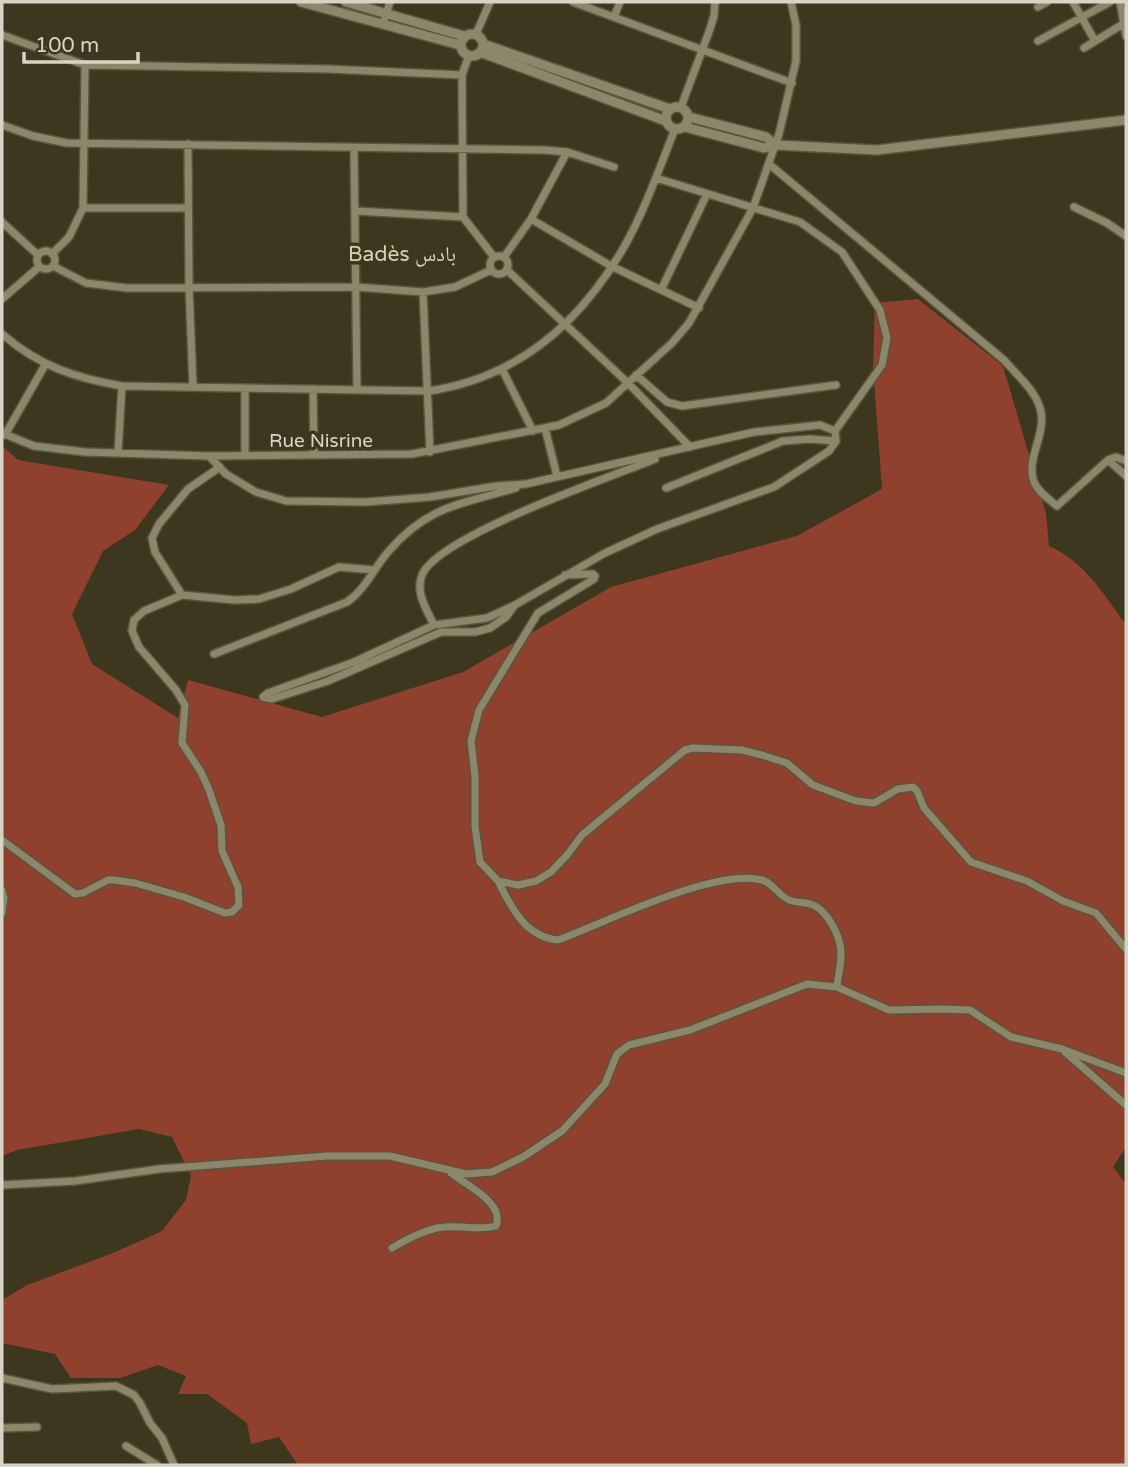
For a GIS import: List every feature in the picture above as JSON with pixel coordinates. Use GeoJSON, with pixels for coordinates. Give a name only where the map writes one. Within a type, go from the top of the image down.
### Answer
{"type":"FeatureCollection","features":[{"type":"Feature","properties":{"kind":"street"},"geometry":{"type":"LineString","coordinates":[[302,2],[462,41],[476,34],[490,2]]}},
{"type":"Feature","properties":{"kind":"street"},"geometry":{"type":"LineString","coordinates":[[346,2],[387,13],[462,41]]}},
{"type":"Feature","properties":{"kind":"street"},"geometry":{"type":"LineString","coordinates":[[383,23],[390,2]]}},
{"type":"Feature","properties":{"kind":"street"},"geometry":{"type":"LineString","coordinates":[[573,2],[792,83]]}},
{"type":"Feature","properties":{"kind":"street"},"geometry":{"type":"LineString","coordinates":[[614,17],[620,2]]}},
{"type":"Feature","properties":{"kind":"street"},"geometry":{"type":"LineString","coordinates":[[681,107],[714,16],[715,2]]}},
{"type":"Feature","properties":{"kind":"street","name":"Rue Nisrine"},"geometry":{"type":"LineString","coordinates":[[3,434],[34,446],[59,450],[208,456],[388,455],[430,452],[559,425],[606,403],[672,344],[699,308],[753,208],[775,145],[792,83],[797,39],[792,2]]}},
{"type":"Feature","properties":{"kind":"street"},"geometry":{"type":"LineString","coordinates":[[1038,7],[1047,2]]}},
{"type":"Feature","properties":{"kind":"street"},"geometry":{"type":"LineString","coordinates":[[1073,2],[1095,41]]}},
{"type":"Feature","properties":{"kind":"street"},"geometry":{"type":"LineString","coordinates":[[1038,41],[1111,2]]}},
{"type":"Feature","properties":{"kind":"street"},"geometry":{"type":"LineString","coordinates":[[1120,2],[1125,36]]}},
{"type":"Feature","properties":{"kind":"street"},"geometry":{"type":"LineString","coordinates":[[1084,48],[1123,24]]}},
{"type":"Feature","properties":{"kind":"street"},"geometry":{"type":"LineString","coordinates":[[476,34],[481,38],[481,48]]}},
{"type":"Feature","properties":{"kind":"street"},"geometry":{"type":"LineString","coordinates":[[2,35],[85,65],[315,69],[462,75]]}},
{"type":"Feature","properties":{"kind":"street"},"geometry":{"type":"LineString","coordinates":[[462,41],[462,50],[469,55]]}},
{"type":"Feature","properties":{"kind":"street"},"geometry":{"type":"LineString","coordinates":[[481,48],[666,121],[675,129]]}},
{"type":"Feature","properties":{"kind":"street"},"geometry":{"type":"LineString","coordinates":[[494,257],[463,217],[462,75],[469,55],[481,48],[670,109],[681,107]]}},
{"type":"Feature","properties":{"kind":"street"},"geometry":{"type":"LineString","coordinates":[[52,254],[69,237],[83,208],[85,65]]}},
{"type":"Feature","properties":{"kind":"street"},"geometry":{"type":"LineString","coordinates":[[588,92],[592,82]]}},
{"type":"Feature","properties":{"kind":"street"},"geometry":{"type":"LineString","coordinates":[[681,107],[689,117],[766,137],[775,145]]}},
{"type":"Feature","properties":{"kind":"street"},"geometry":{"type":"LineString","coordinates":[[666,121],[670,109]]}},
{"type":"Feature","properties":{"kind":"street"},"geometry":{"type":"LineString","coordinates":[[685,127],[689,117]]}},
{"type":"Feature","properties":{"kind":"street"},"geometry":{"type":"LineString","coordinates":[[675,129],[685,127],[764,148],[775,145],[877,150],[1126,120]]}},
{"type":"Feature","properties":{"kind":"street"},"geometry":{"type":"LineString","coordinates":[[2,125],[50,141],[83,144],[566,152],[614,167]]}},
{"type":"Feature","properties":{"kind":"street"},"geometry":{"type":"LineString","coordinates":[[2,334],[45,365],[122,386],[429,391],[452,388],[521,360],[564,326],[611,266],[628,239],[675,129]]}},
{"type":"Feature","properties":{"kind":"street"},"geometry":{"type":"LineString","coordinates":[[188,144],[193,386]]}},
{"type":"Feature","properties":{"kind":"street"},"geometry":{"type":"LineString","coordinates":[[354,148],[357,390]]}},
{"type":"Feature","properties":{"kind":"street"},"geometry":{"type":"LineString","coordinates":[[505,257],[531,219],[566,152]]}},
{"type":"Feature","properties":{"kind":"street"},"geometry":{"type":"LineString","coordinates":[[769,164],[1004,360],[1028,388],[1040,408],[1041,428],[1032,471],[1034,482],[1056,506],[1108,460],[1116,457],[1126,461]]}},
{"type":"Feature","properties":{"kind":"street"},"geometry":{"type":"LineString","coordinates":[[515,605],[506,617],[490,628],[475,632],[441,632],[307,689],[272,699],[263,697],[354,662],[434,625],[478,621],[515,605],[565,575],[657,529],[774,487],[829,451],[836,441],[835,431],[882,365],[887,338],[880,310],[842,252],[800,222],[656,178]]}},
{"type":"Feature","properties":{"kind":"street"},"geometry":{"type":"LineString","coordinates":[[661,290],[708,194]]}},
{"type":"Feature","properties":{"kind":"street"},"geometry":{"type":"LineString","coordinates":[[1074,207],[1126,236]]}},
{"type":"Feature","properties":{"kind":"street"},"geometry":{"type":"LineString","coordinates":[[83,208],[188,208]]}},
{"type":"Feature","properties":{"kind":"street"},"geometry":{"type":"LineString","coordinates":[[356,212],[463,217]]}},
{"type":"Feature","properties":{"kind":"street"},"geometry":{"type":"LineString","coordinates":[[531,219],[611,266],[699,308]]}},
{"type":"Feature","properties":{"kind":"street"},"geometry":{"type":"LineString","coordinates":[[2,222],[38,255]]}},
{"type":"Feature","properties":{"kind":"street"},"geometry":{"type":"LineString","coordinates":[[46,251],[52,254],[55,259],[53,266],[45,270],[39,267],[36,261],[38,255],[46,251]]}},
{"type":"Feature","properties":{"kind":"street"},"geometry":{"type":"LineString","coordinates":[[494,257],[505,257]]}},
{"type":"Feature","properties":{"kind":"street"},"geometry":{"type":"LineString","coordinates":[[494,257],[490,263],[491,270],[497,274],[507,270]]}},
{"type":"Feature","properties":{"kind":"street"},"geometry":{"type":"LineString","coordinates":[[505,257],[507,270]]}},
{"type":"Feature","properties":{"kind":"street"},"geometry":{"type":"LineString","coordinates":[[53,266],[73,278],[104,286],[356,287],[423,292],[455,287],[491,270]]}},
{"type":"Feature","properties":{"kind":"street"},"geometry":{"type":"LineString","coordinates":[[2,299],[39,267]]}},
{"type":"Feature","properties":{"kind":"street"},"geometry":{"type":"LineString","coordinates":[[507,270],[627,382],[690,447]]}},
{"type":"Feature","properties":{"kind":"street"},"geometry":{"type":"LineString","coordinates":[[423,292],[430,452]]}},
{"type":"Feature","properties":{"kind":"street"},"geometry":{"type":"LineString","coordinates":[[3,434],[45,365]]}},
{"type":"Feature","properties":{"kind":"street"},"geometry":{"type":"LineString","coordinates":[[502,369],[533,431]]}},
{"type":"Feature","properties":{"kind":"street"},"geometry":{"type":"LineString","coordinates":[[635,375],[667,402],[682,406],[835,385]]}},
{"type":"Feature","properties":{"kind":"street"},"geometry":{"type":"LineString","coordinates":[[118,452],[122,386]]}},
{"type":"Feature","properties":{"kind":"street"},"geometry":{"type":"LineString","coordinates":[[245,388],[245,456]]}},
{"type":"Feature","properties":{"kind":"street"},"geometry":{"type":"LineString","coordinates":[[313,389],[314,455]]}},
{"type":"Feature","properties":{"kind":"street"},"geometry":{"type":"LineString","coordinates":[[214,654],[340,606],[357,594],[402,537],[423,519],[457,503],[526,484],[754,432],[820,425],[835,431]]}},
{"type":"Feature","properties":{"kind":"street"},"geometry":{"type":"LineString","coordinates":[[545,428],[557,477]]}},
{"type":"Feature","properties":{"kind":"street"},"geometry":{"type":"LineString","coordinates":[[666,488],[783,441],[836,441]]}},
{"type":"Feature","properties":{"kind":"street"},"geometry":{"type":"LineString","coordinates":[[434,625],[420,597],[420,583],[426,568],[443,551],[528,510],[676,451]]}},
{"type":"Feature","properties":{"kind":"street"},"geometry":{"type":"LineString","coordinates":[[208,456],[256,492],[275,499],[300,502],[366,502],[430,497],[526,484]]}},
{"type":"Feature","properties":{"kind":"street"},"geometry":{"type":"LineString","coordinates":[[1108,460],[1126,475]]}},
{"type":"Feature","properties":{"kind":"street"},"geometry":{"type":"LineString","coordinates":[[182,595],[155,552],[152,538],[159,524],[188,489],[220,467]]}},
{"type":"Feature","properties":{"kind":"street"},"geometry":{"type":"LineString","coordinates":[[2,840],[75,894],[83,893],[108,880],[123,880],[204,903],[225,913],[238,908],[238,887],[222,851],[221,825],[201,772],[182,743],[185,705],[176,690],[147,657],[132,631],[136,616],[182,595],[235,600],[259,599],[291,589],[339,567],[374,570]]}},
{"type":"Feature","properties":{"kind":"street"},"geometry":{"type":"LineString","coordinates":[[565,575],[595,576],[538,613],[479,710],[471,741],[475,775],[475,826],[480,862],[498,880],[514,912],[536,935],[558,940],[688,888],[742,878],[767,881],[779,895],[816,906],[825,914],[842,954],[836,987]]}},
{"type":"Feature","properties":{"kind":"street"},"geometry":{"type":"LineString","coordinates":[[498,880],[518,885],[536,881],[551,872],[582,835],[685,750],[742,750],[787,763],[813,785],[856,801],[874,803],[898,789],[913,787],[924,808],[971,862],[1027,881],[1063,901],[1096,913],[1126,949]]}},
{"type":"Feature","properties":{"kind":"street"},"geometry":{"type":"LineString","coordinates":[[2,890],[2,913]]}},
{"type":"Feature","properties":{"kind":"street"},"geometry":{"type":"LineString","coordinates":[[2,1185],[75,1181],[159,1169],[327,1156],[390,1156],[466,1174],[492,1172],[523,1157],[562,1131],[606,1084],[617,1054],[629,1045],[690,1030],[807,984],[836,987],[889,1010],[970,1010],[1011,1037],[1062,1049],[1126,1073]]}},
{"type":"Feature","properties":{"kind":"street"},"geometry":{"type":"LineString","coordinates":[[1062,1049],[1126,1105]]}},
{"type":"Feature","properties":{"kind":"street"},"geometry":{"type":"LineString","coordinates":[[392,1248],[406,1239],[442,1227],[487,1229],[496,1226],[499,1219],[497,1212],[478,1189],[448,1170]]}},
{"type":"Feature","properties":{"kind":"street"},"geometry":{"type":"LineString","coordinates":[[2,1378],[52,1389],[116,1386],[125,1389],[140,1403],[150,1423],[162,1438],[174,1465]]}},
{"type":"Feature","properties":{"kind":"street"},"geometry":{"type":"LineString","coordinates":[[2,1428],[37,1427]]}},
{"type":"Feature","properties":{"kind":"street"},"geometry":{"type":"LineString","coordinates":[[126,1446],[157,1465]]}},
{"type":"Feature","properties":{"kind":"shaded area"},"geometry":{"type":"Polygon","coordinates":[[[918,299],[1003,366],[1046,513],[1049,546],[1083,570],[1126,625],[1126,1147],[1113,1167],[1126,1184],[1126,1465],[298,1465],[279,1437],[251,1444],[247,1423],[207,1394],[178,1394],[186,1376],[158,1365],[120,1378],[71,1378],[55,1354],[2,1343],[2,1300],[27,1285],[113,1253],[162,1231],[186,1200],[191,1176],[172,1137],[139,1129],[17,1150],[2,1156],[2,446],[18,460],[169,485],[135,530],[103,551],[72,614],[92,664],[178,718],[188,680],[322,717],[463,672],[611,587],[797,536],[882,489],[873,367],[875,303],[918,299]]]}},
{"type":"Feature","properties":{"kind":"district","name":"Badès بادس"},"geometry":{"type":"Point","coordinates":[402,254]}}]}
